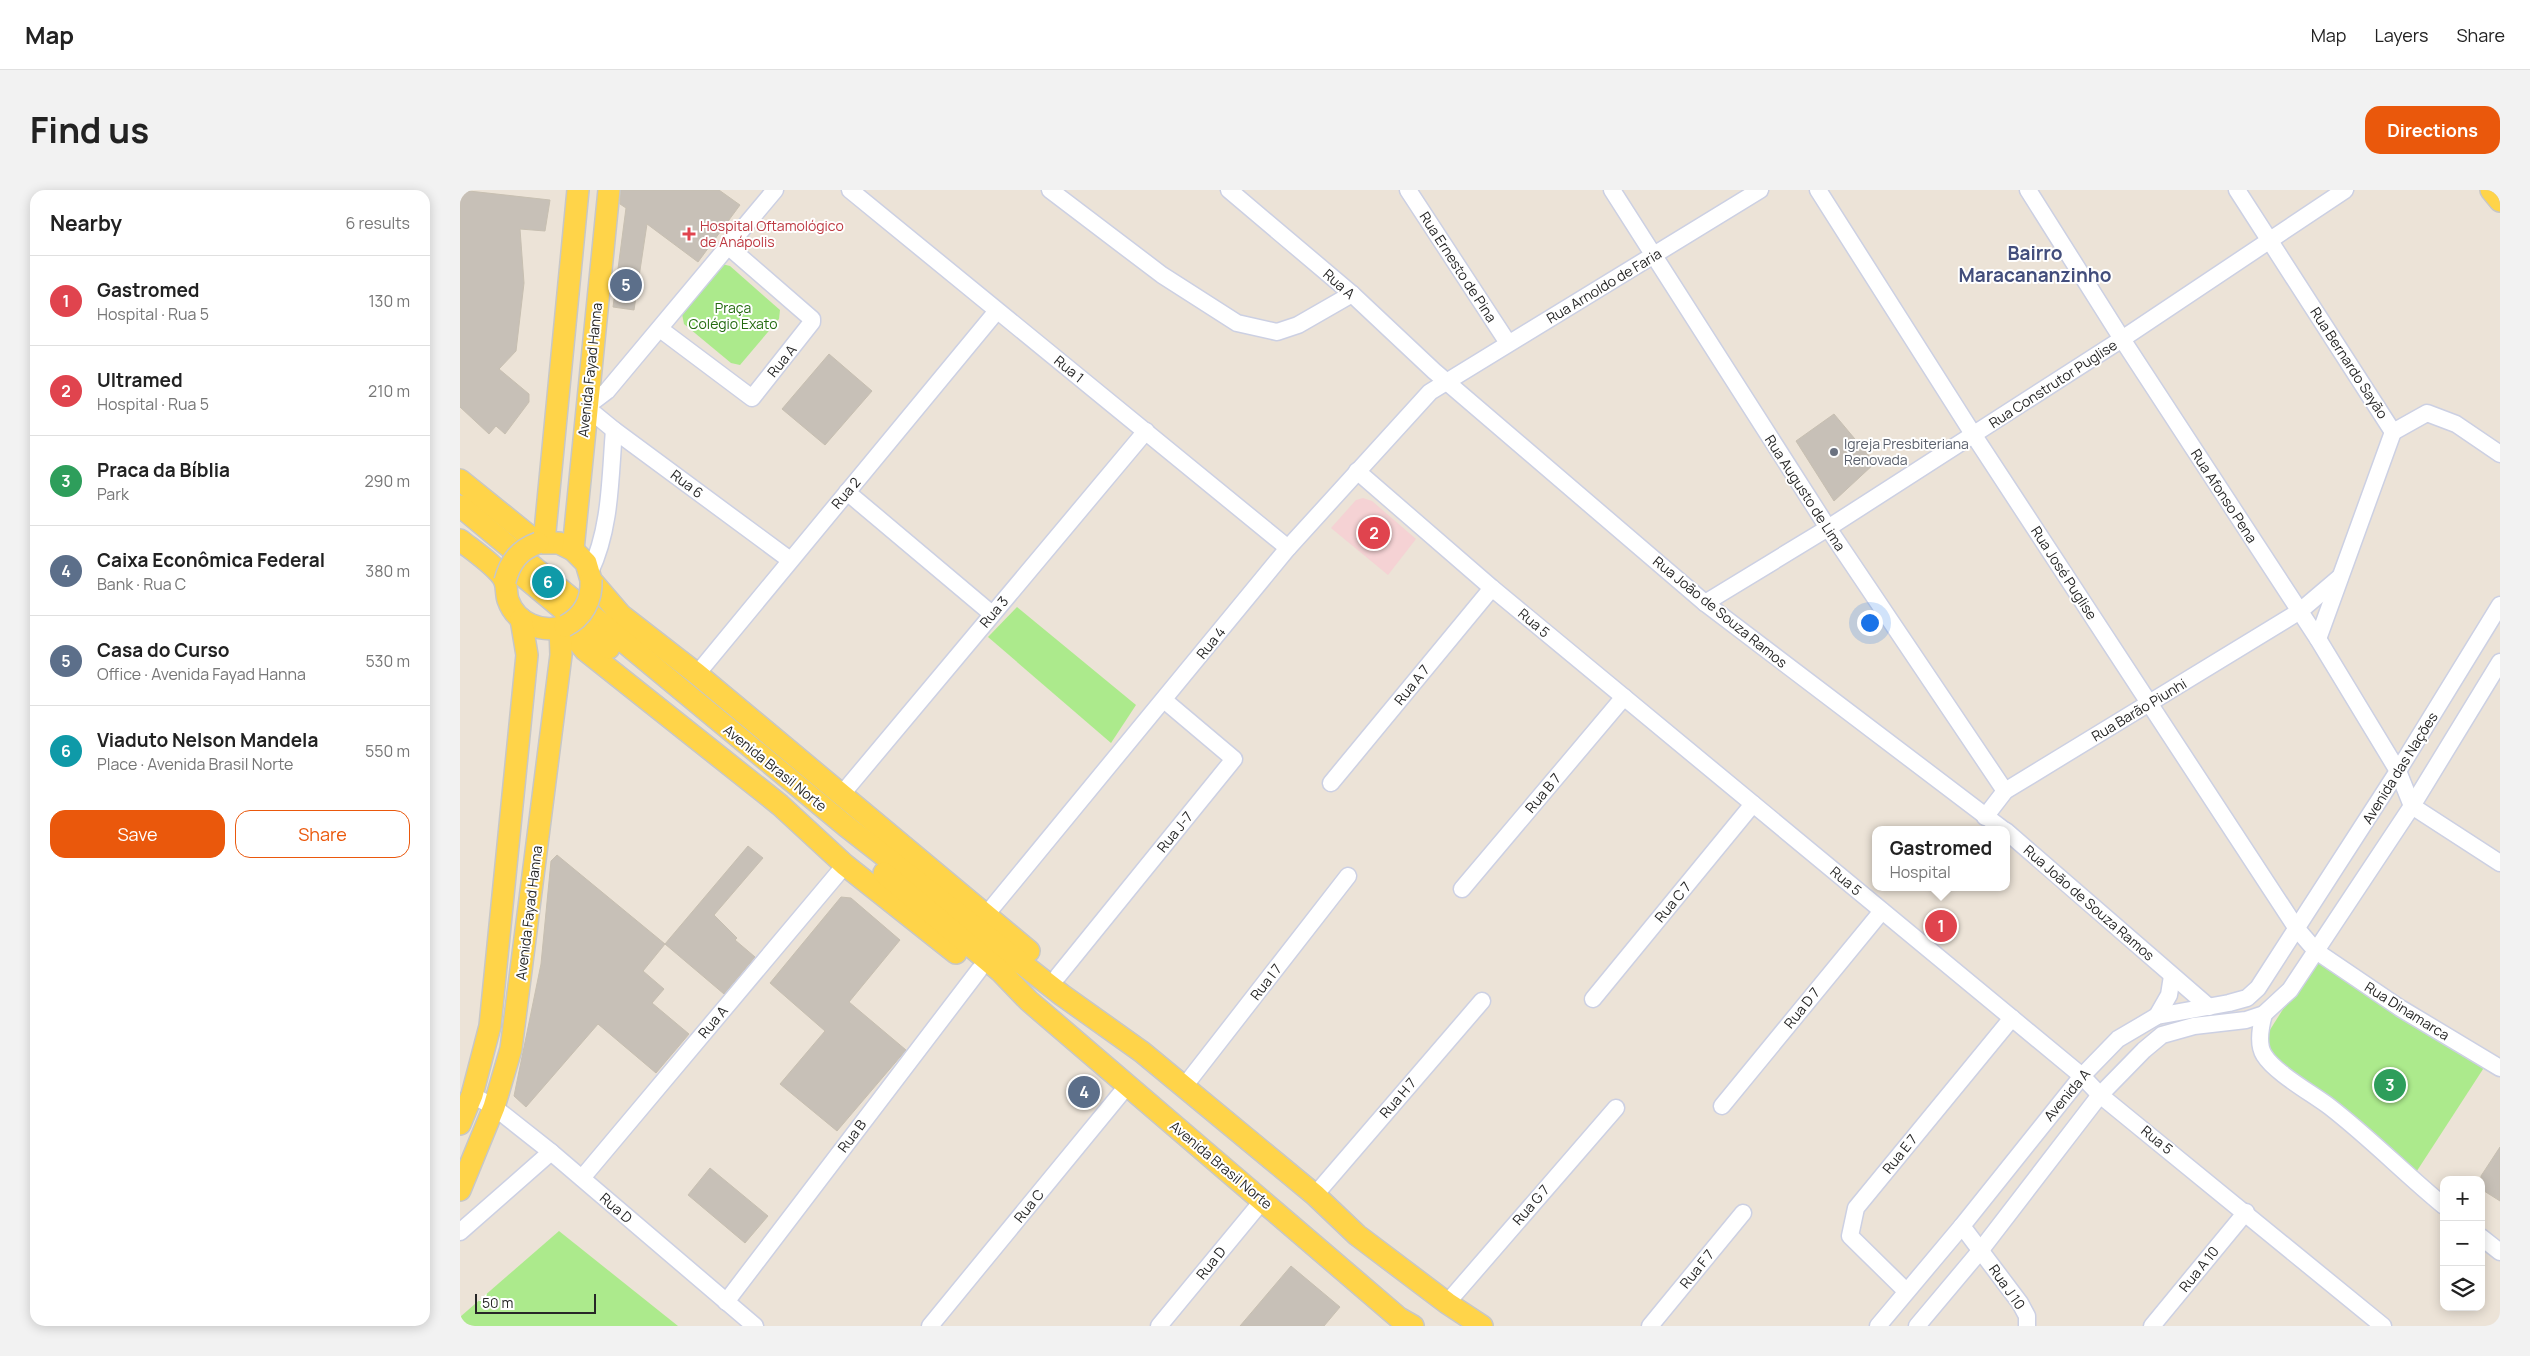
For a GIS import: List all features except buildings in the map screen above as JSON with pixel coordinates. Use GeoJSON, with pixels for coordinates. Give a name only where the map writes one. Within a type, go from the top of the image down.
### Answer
{"type":"FeatureCollection","features":[{"type":"Feature","properties":{"kind":"main road"},"geometry":{"type":"LineString","coordinates":[[541,542],[578,190]]}},
{"type":"Feature","properties":{"kind":"main road","name":"Avenida Fayad Hanna"},"geometry":{"type":"LineString","coordinates":[[573,550],[608,190]]}},
{"type":"Feature","properties":{"kind":"main road"},"geometry":{"type":"LineString","coordinates":[[2490,190],[2500,201]]}},
{"type":"Feature","properties":{"kind":"main road"},"geometry":{"type":"LineString","coordinates":[[460,480],[541,542]]}},
{"type":"Feature","properties":{"kind":"main road","name":"Avenida Brasil Norte"},"geometry":{"type":"LineString","coordinates":[[460,506],[846,826],[1062,995],[1142,1052],[1315,1196],[1358,1235],[1447,1303],[1482,1326]]}},
{"type":"Feature","properties":{"kind":"main road","name":"Avenida Brasil Norte"},"geometry":{"type":"LineString","coordinates":[[460,521],[562,610],[846,841],[1000,971],[1029,1001],[1263,1200],[1401,1323]]}},
{"type":"Feature","properties":{"kind":"main road"},"geometry":{"type":"LineString","coordinates":[[460,540],[491,565],[505,581]]}},
{"type":"Feature","properties":{"kind":"main road"},"geometry":{"type":"LineString","coordinates":[[541,542],[559,543],[573,550],[586,563],[591,576],[591,591],[586,607],[576,619],[562,626],[540,628],[521,619],[508,602],[505,581],[508,569],[517,555],[541,542]]}},
{"type":"Feature","properties":{"kind":"main road","name":"Avenida Brasil Norte"},"geometry":{"type":"LineString","coordinates":[[591,576],[622,615],[697,674],[842,794],[1058,976],[1098,1020]]}},
{"type":"Feature","properties":{"kind":"main road","name":"Avenida Fayad Hanna"},"geometry":{"type":"LineString","coordinates":[[460,1124],[472,1095],[490,1026],[527,654],[521,619]]}},
{"type":"Feature","properties":{"kind":"main road","name":"Avenida Fayad Hanna"},"geometry":{"type":"LineString","coordinates":[[460,1190],[494,1107],[511,1049],[561,655],[562,626]]}},
{"type":"Feature","properties":{"kind":"main road","name":"Avenida Brasil Norte"},"geometry":{"type":"LineString","coordinates":[[562,626],[585,650],[780,805],[845,865],[979,970],[1029,1001]]}},
{"type":"Feature","properties":{"kind":"street"},"geometry":{"type":"LineString","coordinates":[[586,407],[607,391],[775,190]]}},
{"type":"Feature","properties":{"kind":"street","name":"Rua 1"},"geometry":{"type":"LineString","coordinates":[[850,190],[996,312],[1146,431],[1288,548]]}},
{"type":"Feature","properties":{"kind":"street"},"geometry":{"type":"LineString","coordinates":[[1050,190],[1162,275],[1237,323],[1277,332],[1298,325],[1352,294]]}},
{"type":"Feature","properties":{"kind":"street","name":"Rua A"},"geometry":{"type":"LineString","coordinates":[[1229,190],[1352,294],[1447,381]]}},
{"type":"Feature","properties":{"kind":"street","name":"Rua Ernesto de Pina"},"geometry":{"type":"LineString","coordinates":[[1408,190],[1508,343]]}},
{"type":"Feature","properties":{"kind":"street","name":"Rua Augusto de Lima"},"geometry":{"type":"LineString","coordinates":[[1612,190],[1828,528],[2005,791]]}},
{"type":"Feature","properties":{"kind":"street","name":"Rua Arnoldo de Faria"},"geometry":{"type":"LineString","coordinates":[[1447,381],[1654,257],[1760,190]]}},
{"type":"Feature","properties":{"kind":"street","name":"Rua José Puglise"},"geometry":{"type":"LineString","coordinates":[[1818,190],[1973,434],[2149,704],[2298,929],[2316,951]]}},
{"type":"Feature","properties":{"kind":"street","name":"Rua Afonso Pena"},"geometry":{"type":"LineString","coordinates":[[2028,190],[2122,339],[2318,639],[2398,771],[2412,806]]}},
{"type":"Feature","properties":{"kind":"street","name":"Rua Bernardo Sayão"},"geometry":{"type":"LineString","coordinates":[[2237,190],[2393,432],[2318,639]]}},
{"type":"Feature","properties":{"kind":"street","name":"Rua Construtor Puglise"},"geometry":{"type":"LineString","coordinates":[[1705,603],[1828,528],[2122,339],[2345,190]]}},
{"type":"Feature","properties":{"kind":"street","name":"Rua A"},"geometry":{"type":"LineString","coordinates":[[660,329],[752,398],[812,322],[812,319],[729,247]]}},
{"type":"Feature","properties":{"kind":"street","name":"Rua 2"},"geometry":{"type":"LineString","coordinates":[[697,674],[996,312]]}},
{"type":"Feature","properties":{"kind":"street","name":"Rua 4"},"geometry":{"type":"LineString","coordinates":[[986,915],[1288,548],[1430,392],[1447,381]]}},
{"type":"Feature","properties":{"kind":"street","name":"Rua João de Souza Ramos"},"geometry":{"type":"LineString","coordinates":[[1447,381],[1705,603],[1998,826]]}},
{"type":"Feature","properties":{"kind":"street","name":"Rua 6"},"geometry":{"type":"LineString","coordinates":[[586,407],[614,430],[790,560]]}},
{"type":"Feature","properties":{"kind":"street"},"geometry":{"type":"LineString","coordinates":[[2393,432],[2428,414],[2456,424],[2500,454]]}},
{"type":"Feature","properties":{"kind":"street"},"geometry":{"type":"LineString","coordinates":[[591,576],[605,528],[614,430]]}},
{"type":"Feature","properties":{"kind":"street","name":"Rua 3"},"geometry":{"type":"LineString","coordinates":[[842,794],[1146,431]]}},
{"type":"Feature","properties":{"kind":"street","name":"Rua 5"},"geometry":{"type":"LineString","coordinates":[[1357,471],[1492,588],[2082,1076],[2100,1094],[2246,1212],[2376,1324]]}},
{"type":"Feature","properties":{"kind":"street"},"geometry":{"type":"LineString","coordinates":[[847,492],[992,614]]}},
{"type":"Feature","properties":{"kind":"street","name":"Rua Bernardo Sayão"},"geometry":{"type":"LineString","coordinates":[[2300,612],[2341,577]]}},
{"type":"Feature","properties":{"kind":"street","name":"Rua A 7"},"geometry":{"type":"LineString","coordinates":[[1332,783],[1492,588]]}},
{"type":"Feature","properties":{"kind":"street","name":"Avenida das Nações"},"geometry":{"type":"LineString","coordinates":[[2298,929],[2500,605]]}},
{"type":"Feature","properties":{"kind":"street","name":"Rua Barão Piunhi"},"geometry":{"type":"LineString","coordinates":[[1985,817],[2005,791],[2300,612]]}},
{"type":"Feature","properties":{"kind":"street","name":"Avenida das Nações"},"geometry":{"type":"LineString","coordinates":[[2316,951],[2412,806],[2500,662]]}},
{"type":"Feature","properties":{"kind":"street","name":"Rua B 7"},"geometry":{"type":"LineString","coordinates":[[1462,889],[1624,698]]}},
{"type":"Feature","properties":{"kind":"street","name":"Rua J-7"},"geometry":{"type":"LineString","coordinates":[[1058,976],[1234,759],[1164,700]]}},
{"type":"Feature","properties":{"kind":"street","name":"Rua C 7"},"geometry":{"type":"LineString","coordinates":[[1593,999],[1753,804]]}},
{"type":"Feature","properties":{"kind":"street"},"geometry":{"type":"LineString","coordinates":[[2412,806],[2500,863]]}},
{"type":"Feature","properties":{"kind":"street","name":"Rua João de Souza Ramos"},"geometry":{"type":"LineString","coordinates":[[2010,835],[2209,1006]]}},
{"type":"Feature","properties":{"kind":"street","name":"Rua A"},"geometry":{"type":"LineString","coordinates":[[582,1178],[845,865]]}},
{"type":"Feature","properties":{"kind":"street","name":"Rua I 7"},"geometry":{"type":"LineString","coordinates":[[1183,1088],[1348,876]]}},
{"type":"Feature","properties":{"kind":"street","name":"Rua D 7"},"geometry":{"type":"LineString","coordinates":[[1722,1106],[1882,911]]}},
{"type":"Feature","properties":{"kind":"street","name":"Avenida A"},"geometry":{"type":"LineString","coordinates":[[1878,1326],[1962,1226],[2082,1076],[2118,1039],[2156,1016],[2247,998],[2258,988],[2298,929]]}},
{"type":"Feature","properties":{"kind":"street","name":"Avenida A"},"geometry":{"type":"LineString","coordinates":[[1917,1326],[1980,1251],[2100,1094],[2144,1050],[2162,1035],[2194,1026],[2246,1020],[2264,1014],[2290,990],[2316,951]]}},
{"type":"Feature","properties":{"kind":"street","name":"Rua Dinamarca"},"geometry":{"type":"LineString","coordinates":[[2316,951],[2400,1008],[2500,1068]]}},
{"type":"Feature","properties":{"kind":"street","name":"Rua B"},"geometry":{"type":"LineString","coordinates":[[726,1302],[979,970]]}},
{"type":"Feature","properties":{"kind":"street"},"geometry":{"type":"LineString","coordinates":[[2156,1016],[2169,995],[2172,976]]}},
{"type":"Feature","properties":{"kind":"street","name":"Rua H 7"},"geometry":{"type":"LineString","coordinates":[[1315,1196],[1482,1001]]}},
{"type":"Feature","properties":{"kind":"street"},"geometry":{"type":"LineString","coordinates":[[2264,1014],[2261,1036],[2263,1052],[2274,1066],[2332,1108],[2440,1202]]}},
{"type":"Feature","properties":{"kind":"street","name":"Rua E 7"},"geometry":{"type":"LineString","coordinates":[[1906,1291],[1850,1236],[1856,1208],[2012,1018]]}},
{"type":"Feature","properties":{"kind":"street","name":"Rua C"},"geometry":{"type":"LineString","coordinates":[[930,1326],[1127,1086]]}},
{"type":"Feature","properties":{"kind":"street","name":"Rua D"},"geometry":{"type":"LineString","coordinates":[[472,1095],[494,1107],[551,1152],[755,1326]]}},
{"type":"Feature","properties":{"kind":"street","name":"Rua G 7"},"geometry":{"type":"LineString","coordinates":[[1447,1303],[1616,1108]]}},
{"type":"Feature","properties":{"kind":"street"},"geometry":{"type":"LineString","coordinates":[[460,1232],[551,1152]]}},
{"type":"Feature","properties":{"kind":"street","name":"Rua D"},"geometry":{"type":"LineString","coordinates":[[1159,1326],[1263,1200]]}},
{"type":"Feature","properties":{"kind":"street","name":"Rua A 10"},"geometry":{"type":"LineString","coordinates":[[2152,1326],[2246,1212]]}},
{"type":"Feature","properties":{"kind":"street","name":"Rua F 7"},"geometry":{"type":"LineString","coordinates":[[1650,1326],[1743,1213]]}},
{"type":"Feature","properties":{"kind":"street","name":"Rua J 10"},"geometry":{"type":"LineString","coordinates":[[1962,1226],[2020,1303],[2027,1316],[2027,1326]]}},
{"type":"Feature","properties":{"kind":"street"},"geometry":{"type":"LineString","coordinates":[[2485,1239],[2500,1252]]}},
{"type":"Feature","properties":{"kind":"shaded area"},"geometry":{"type":"Polygon","coordinates":[[[1363,498],[1372,501],[1416,539],[1388,575],[1331,528],[1356,500],[1363,498]]]}},
{"type":"Feature","properties":{"kind":"green space","name":"Praça Colégio Exato"},"geometry":{"type":"Polygon","coordinates":[[[722,264],[730,266],[780,310],[779,319],[740,365],[731,363],[684,324],[682,314],[722,264]]]}},
{"type":"Feature","properties":{"kind":"green space"},"geometry":{"type":"Polygon","coordinates":[[[1017,607],[1136,705],[1111,743],[988,637],[1017,607]]]}},
{"type":"Feature","properties":{"kind":"green space"},"geometry":{"type":"Polygon","coordinates":[[[2316,957],[2487,1063],[2413,1177],[2261,1044],[2316,957]]]}},
{"type":"Feature","properties":{"kind":"green space"},"geometry":{"type":"Polygon","coordinates":[[[559,1231],[678,1326],[460,1326],[460,1317],[559,1231]]]}},
{"type":"Feature","properties":{"kind":"place","name":"Hospital Oftamológico de Anápolis"},"geometry":{"type":"Point","coordinates":[689,234]}},
{"type":"Feature","properties":{"kind":"place","name":"Casa do Curso"},"geometry":{"type":"Point","coordinates":[626,285]}},
{"type":"Feature","properties":{"kind":"place","name":"Igreja Presbiteriana Renovada"},"geometry":{"type":"Point","coordinates":[1834,452]}},
{"type":"Feature","properties":{"kind":"place","name":"Ultramed"},"geometry":{"type":"Point","coordinates":[1374,533]}},
{"type":"Feature","properties":{"kind":"place","name":"Viaduto Nelson Mandela"},"geometry":{"type":"Point","coordinates":[548,582]}},
{"type":"Feature","properties":{"kind":"place","name":"Gastromed"},"geometry":{"type":"Point","coordinates":[1941,926]}},
{"type":"Feature","properties":{"kind":"place","name":"Praca da Bíblia"},"geometry":{"type":"Point","coordinates":[2390,1085]}},
{"type":"Feature","properties":{"kind":"place","name":"Caixa Econômica Federal"},"geometry":{"type":"Point","coordinates":[1084,1092]}},
{"type":"Feature","properties":{"kind":"district","name":"Bairro Maracananzinho"},"geometry":{"type":"Point","coordinates":[2035,264]}}]}
